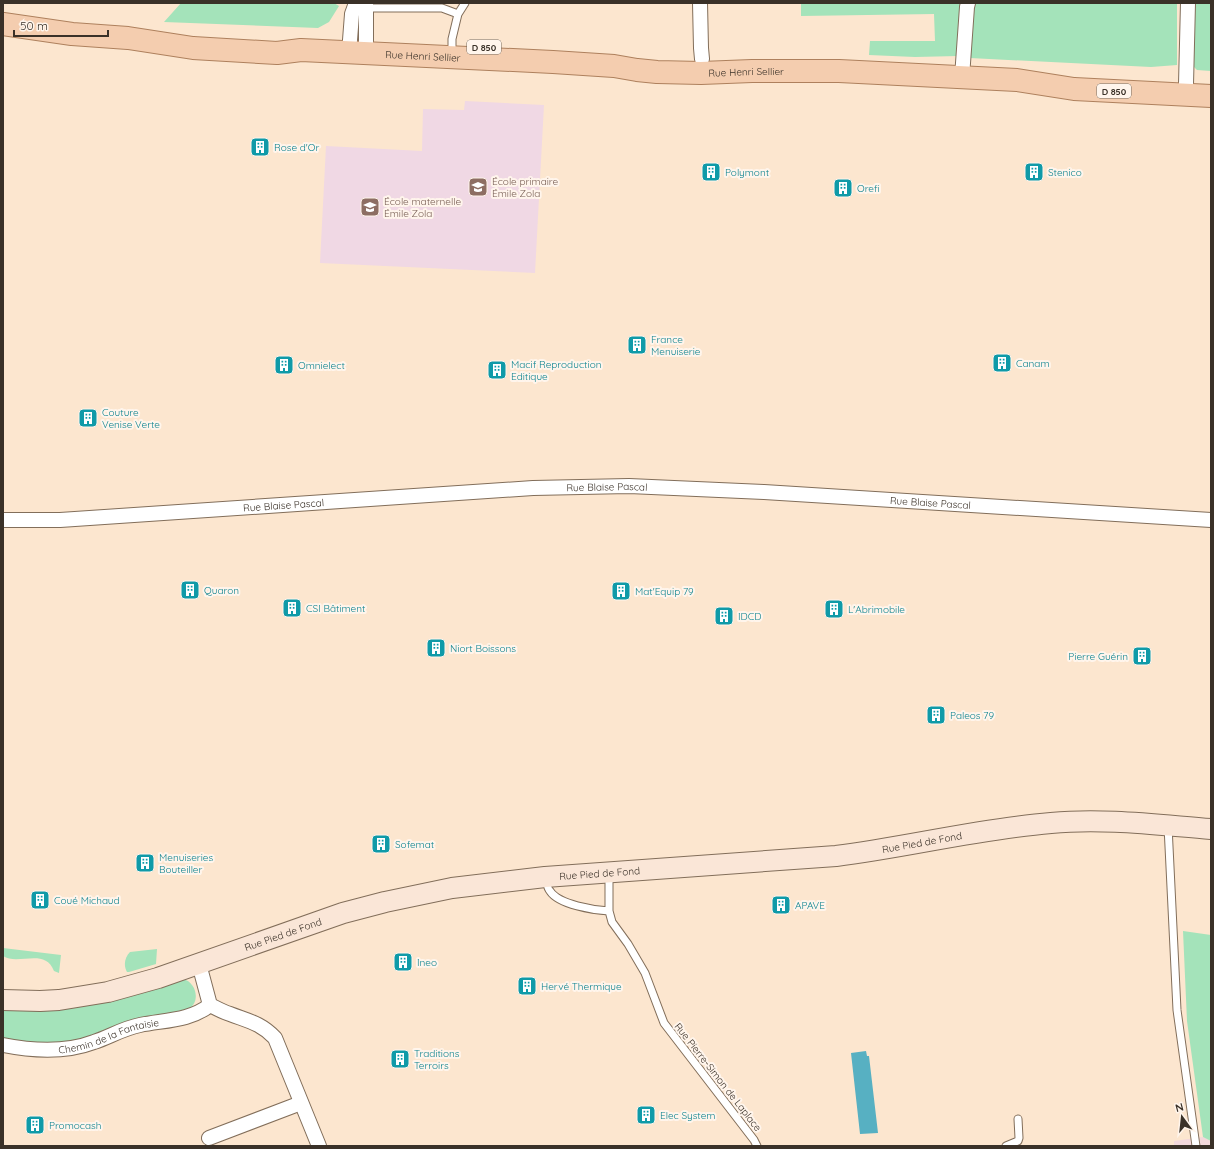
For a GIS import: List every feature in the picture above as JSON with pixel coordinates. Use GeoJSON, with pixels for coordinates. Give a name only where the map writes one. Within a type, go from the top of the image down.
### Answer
{"type":"FeatureCollection","features":[{"type":"Feature","properties":{"kind":"main road","name":"Rue Henri Sellier"},"geometry":{"type":"LineString","coordinates":[[3,24],[72,34],[128,38],[193,48],[277,53],[301,50],[358,47],[452,51],[596,52],[630,57],[756,60],[796,63],[839,71]]}},
{"type":"Feature","properties":{"kind":"main road","name":"Rue Henri Sellier"},"geometry":{"type":"LineString","coordinates":[[452,51],[614,66],[657,72],[701,73],[752,71],[839,71],[1018,80],[1074,89],[1211,96]]}},
{"type":"Feature","properties":{"kind":"main road","name":"Rue Henri Sellier"},"geometry":{"type":"LineString","coordinates":[[1018,80],[1030,77],[1211,85]]}},
{"type":"Feature","properties":{"kind":"main road","name":"Rue Pied de Fond"},"geometry":{"type":"LineString","coordinates":[[3,1000],[40,1001],[91,996],[136,984],[199,964],[329,917],[364,907],[452,888],[545,877],[864,853],[997,829],[1052,822],[1099,822],[1211,829]]}},
{"type":"Feature","properties":{"kind":"street"},"geometry":{"type":"LineString","coordinates":[[700,3],[702,59]]}},
{"type":"Feature","properties":{"kind":"street"},"geometry":{"type":"LineString","coordinates":[[962,77],[968,3]]}},
{"type":"Feature","properties":{"kind":"street"},"geometry":{"type":"LineString","coordinates":[[1186,84],[1188,3]]}},
{"type":"Feature","properties":{"kind":"street"},"geometry":{"type":"LineString","coordinates":[[358,47],[362,5]]}},
{"type":"Feature","properties":{"kind":"street","name":"Rue Blaise Pascal"},"geometry":{"type":"LineString","coordinates":[[3,520],[60,520],[533,488],[630,486],[764,492],[1211,520]]}},
{"type":"Feature","properties":{"kind":"street"},"geometry":{"type":"LineString","coordinates":[[199,964],[210,1005],[263,1027],[275,1038],[318,1146]]}},
{"type":"Feature","properties":{"kind":"street","name":"Chemin de la Fantaisie"},"geometry":{"type":"LineString","coordinates":[[3,1045],[43,1050],[76,1047],[97,1041],[139,1025],[190,1017],[210,1005]]}},
{"type":"Feature","properties":{"kind":"street"},"geometry":{"type":"LineString","coordinates":[[209,1138],[301,1103]]}},
{"type":"Feature","properties":{"kind":"lane"},"geometry":{"type":"LineString","coordinates":[[452,51],[453,37],[458,14],[466,3]]}},
{"type":"Feature","properties":{"kind":"lane"},"geometry":{"type":"LineString","coordinates":[[362,5],[442,8],[458,14]]}},
{"type":"Feature","properties":{"kind":"lane"},"geometry":{"type":"LineString","coordinates":[[1168,826],[1176,1010],[1197,1145]]}},
{"type":"Feature","properties":{"kind":"lane","name":"Rue Pierre-Simon de Laplace"},"geometry":{"type":"LineString","coordinates":[[608,872],[609,911],[612,922],[628,944],[645,973],[664,1023],[756,1143],[764,1146]]}},
{"type":"Feature","properties":{"kind":"lane"},"geometry":{"type":"LineString","coordinates":[[545,877],[550,892],[561,900],[583,908],[609,911]]}},
{"type":"Feature","properties":{"kind":"lane"},"geometry":{"type":"LineString","coordinates":[[1006,1146],[1018,1141],[1018,1119]]}},
{"type":"Feature","properties":{"kind":"shaded area","name":"École primaire Émile Zola"},"geometry":{"type":"Polygon","coordinates":[[[465,101],[544,105],[535,273],[320,263],[326,146],[422,151],[423,109],[464,110],[465,101]]]}},
{"type":"Feature","properties":{"kind":"shaded area"},"geometry":{"type":"Polygon","coordinates":[[[1203,1137],[1211,1141],[1211,1146],[1174,1146],[1174,1141],[1203,1137]]]}},
{"type":"Feature","properties":{"kind":"green space"},"geometry":{"type":"Polygon","coordinates":[[[181,3],[334,3],[339,6],[329,22],[318,28],[164,22],[181,3]]]}},
{"type":"Feature","properties":{"kind":"green space"},"geometry":{"type":"Polygon","coordinates":[[[801,3],[963,3],[959,18],[958,56],[915,57],[869,55],[870,41],[935,41],[934,14],[801,16],[801,3]]]}},
{"type":"Feature","properties":{"kind":"green space"},"geometry":{"type":"Polygon","coordinates":[[[975,3],[1177,3],[1177,65],[1151,67],[970,58],[972,12],[975,3]]]}},
{"type":"Feature","properties":{"kind":"green space"},"geometry":{"type":"Polygon","coordinates":[[[1192,3],[1211,3],[1211,71],[1197,70],[1194,67],[1191,37],[1192,3]]]}},
{"type":"Feature","properties":{"kind":"green space"},"geometry":{"type":"Polygon","coordinates":[[[1183,931],[1211,935],[1211,1141],[1203,1137],[1187,1021],[1183,931]]]}},
{"type":"Feature","properties":{"kind":"green space"},"geometry":{"type":"Polygon","coordinates":[[[3,948],[61,955],[59,973],[54,971],[50,964],[38,958],[9,959],[3,956],[3,948]]]}},
{"type":"Feature","properties":{"kind":"green space"},"geometry":{"type":"Polygon","coordinates":[[[157,949],[156,964],[127,972],[125,961],[130,952],[157,949]]]}},
{"type":"Feature","properties":{"kind":"green space"},"geometry":{"type":"Polygon","coordinates":[[[183,979],[194,988],[196,997],[193,1006],[189,1009],[127,1021],[97,1035],[73,1042],[43,1044],[3,1040],[3,1009],[37,1010],[85,1006],[127,996],[183,979]]]}},
{"type":"Feature","properties":{"kind":"water"},"geometry":{"type":"Polygon","coordinates":[[[866,1051],[867,1056],[869,1056],[878,1133],[860,1134],[851,1053],[866,1051]]]}},
{"type":"Feature","properties":{"kind":"place","name":"Rose d'Or"},"geometry":{"type":"Point","coordinates":[260,147]}},
{"type":"Feature","properties":{"kind":"place","name":"Polymont"},"geometry":{"type":"Point","coordinates":[711,172]}},
{"type":"Feature","properties":{"kind":"place","name":"Stenico"},"geometry":{"type":"Point","coordinates":[1034,172]}},
{"type":"Feature","properties":{"kind":"place","name":"École primaire Émile Zola"},"geometry":{"type":"Point","coordinates":[478,187]}},
{"type":"Feature","properties":{"kind":"place","name":"Orefi"},"geometry":{"type":"Point","coordinates":[843,188]}},
{"type":"Feature","properties":{"kind":"place","name":"École maternelle Émile Zola"},"geometry":{"type":"Point","coordinates":[370,207]}},
{"type":"Feature","properties":{"kind":"place","name":"France Menuiserie"},"geometry":{"type":"Point","coordinates":[637,345]}},
{"type":"Feature","properties":{"kind":"place","name":"Canam"},"geometry":{"type":"Point","coordinates":[1002,363]}},
{"type":"Feature","properties":{"kind":"place","name":"Omnielect"},"geometry":{"type":"Point","coordinates":[284,365]}},
{"type":"Feature","properties":{"kind":"place","name":"Macif Reproduction Editique"},"geometry":{"type":"Point","coordinates":[497,370]}},
{"type":"Feature","properties":{"kind":"place","name":"Couture Venise Verte"},"geometry":{"type":"Point","coordinates":[88,418]}},
{"type":"Feature","properties":{"kind":"place","name":"Quaron"},"geometry":{"type":"Point","coordinates":[190,590]}},
{"type":"Feature","properties":{"kind":"place","name":"Mat'Equip 79"},"geometry":{"type":"Point","coordinates":[621,591]}},
{"type":"Feature","properties":{"kind":"place","name":"CSI Bâtiment"},"geometry":{"type":"Point","coordinates":[292,608]}},
{"type":"Feature","properties":{"kind":"place","name":"L'Abrimobile"},"geometry":{"type":"Point","coordinates":[834,609]}},
{"type":"Feature","properties":{"kind":"place","name":"IDCD"},"geometry":{"type":"Point","coordinates":[724,616]}},
{"type":"Feature","properties":{"kind":"place","name":"Niort Boissons"},"geometry":{"type":"Point","coordinates":[436,648]}},
{"type":"Feature","properties":{"kind":"place","name":"Pierre Guérin"},"geometry":{"type":"Point","coordinates":[1142,656]}},
{"type":"Feature","properties":{"kind":"place","name":"Paleos 79"},"geometry":{"type":"Point","coordinates":[936,715]}},
{"type":"Feature","properties":{"kind":"place","name":"Sofemat"},"geometry":{"type":"Point","coordinates":[381,844]}},
{"type":"Feature","properties":{"kind":"place","name":"Menuiseries Bouteiller"},"geometry":{"type":"Point","coordinates":[145,863]}},
{"type":"Feature","properties":{"kind":"place","name":"Coué Michaud"},"geometry":{"type":"Point","coordinates":[40,900]}},
{"type":"Feature","properties":{"kind":"place","name":"APAVE"},"geometry":{"type":"Point","coordinates":[781,905]}},
{"type":"Feature","properties":{"kind":"place","name":"Ineo"},"geometry":{"type":"Point","coordinates":[403,962]}},
{"type":"Feature","properties":{"kind":"place","name":"Hervé Thermique"},"geometry":{"type":"Point","coordinates":[527,986]}},
{"type":"Feature","properties":{"kind":"place","name":"Traditions Terroirs"},"geometry":{"type":"Point","coordinates":[400,1059]}},
{"type":"Feature","properties":{"kind":"place","name":"Elec System"},"geometry":{"type":"Point","coordinates":[646,1115]}},
{"type":"Feature","properties":{"kind":"place","name":"Promocash"},"geometry":{"type":"Point","coordinates":[35,1125]}}]}
